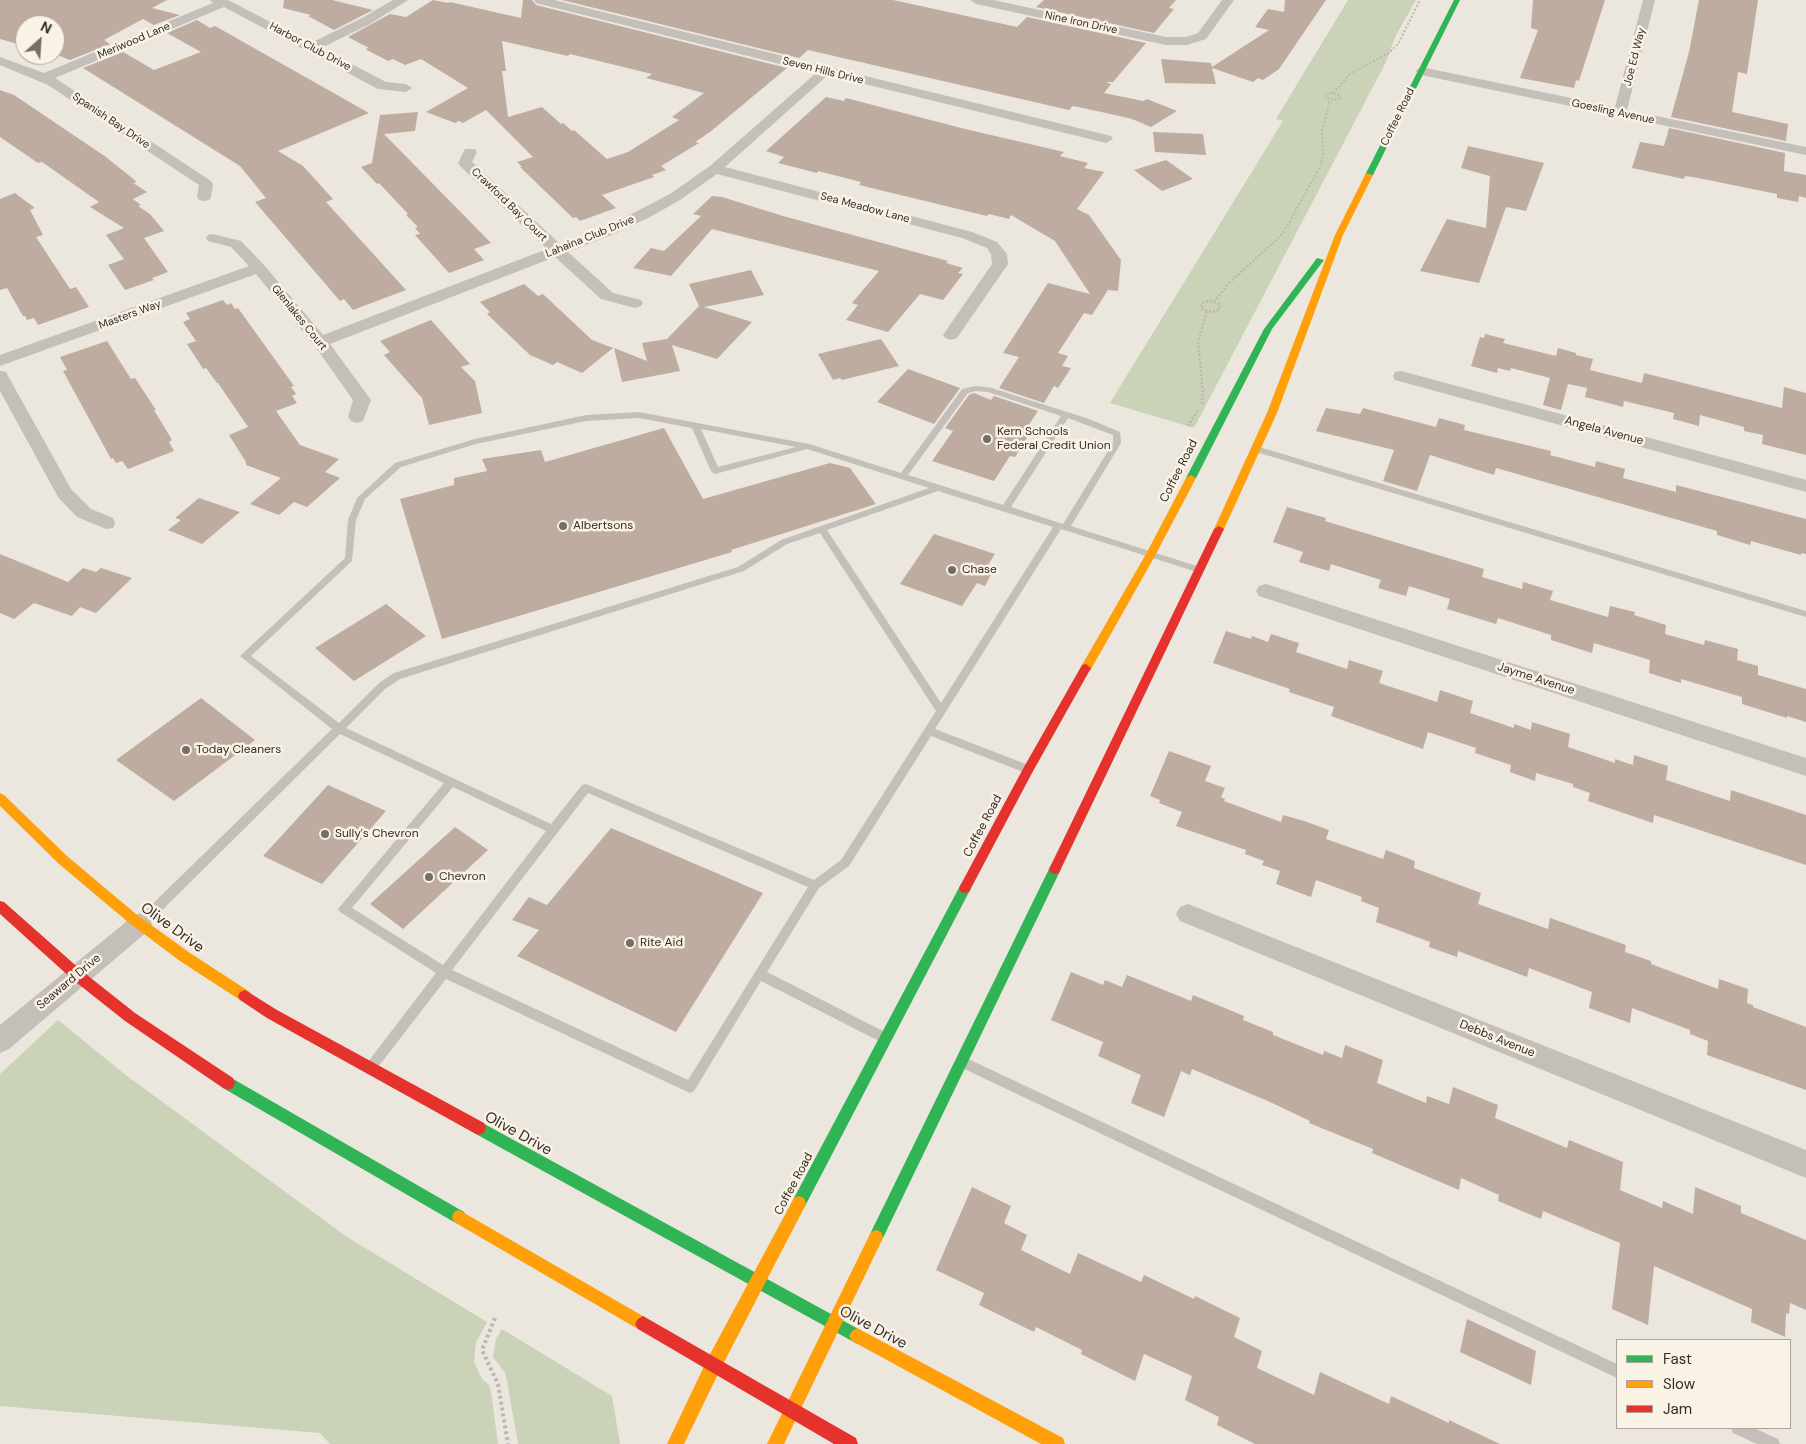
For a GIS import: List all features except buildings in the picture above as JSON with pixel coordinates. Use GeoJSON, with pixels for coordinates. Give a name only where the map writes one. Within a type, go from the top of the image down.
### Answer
{"type":"FeatureCollection","features":[{"type":"Feature","properties":{"kind":"main road","name":"Coffee Road"},"geometry":{"type":"LineString","coordinates":[[775,1444],[1200,570],[1272,413],[1340,235],[1457,0]]}},
{"type":"Feature","properties":{"kind":"main road","name":"Coffee Road"},"geometry":{"type":"LineString","coordinates":[[675,1444],[714,1364],[1028,770],[1151,554],[1268,329],[1340,235]]}},
{"type":"Feature","properties":{"kind":"main road","name":"Olive Drive"},"geometry":{"type":"LineString","coordinates":[[0,798],[63,860],[140,924],[185,958],[272,1014],[758,1283],[1057,1444]]}},
{"type":"Feature","properties":{"kind":"main road"},"geometry":{"type":"LineString","coordinates":[[0,906],[77,975],[130,1017],[218,1077],[850,1444]]}},
{"type":"Feature","properties":{"kind":"street"},"geometry":{"type":"LineString","coordinates":[[310,48],[366,21],[402,0]]}},
{"type":"Feature","properties":{"kind":"street","name":"Seven Hills Drive"},"geometry":{"type":"LineString","coordinates":[[540,0],[825,72],[1106,139]]}},
{"type":"Feature","properties":{"kind":"street","name":"Nine Iron Drive"},"geometry":{"type":"LineString","coordinates":[[976,0],[990,1],[1166,41],[1187,41],[1202,36],[1228,0]]}},
{"type":"Feature","properties":{"kind":"street","name":"Joe Ed Way"},"geometry":{"type":"LineString","coordinates":[[1620,113],[1649,0]]}},
{"type":"Feature","properties":{"kind":"street","name":"Harbor Club Drive"},"geometry":{"type":"LineString","coordinates":[[220,2],[383,86],[406,88]]}},
{"type":"Feature","properties":{"kind":"street","name":"Meriwood Lane"},"geometry":{"type":"LineString","coordinates":[[44,78],[220,2]]}},
{"type":"Feature","properties":{"kind":"street","name":"Spanish Bay Drive"},"geometry":{"type":"LineString","coordinates":[[0,62],[44,78],[206,184],[204,197]]}},
{"type":"Feature","properties":{"kind":"street","name":"Goesling Avenue"},"geometry":{"type":"LineString","coordinates":[[1421,71],[1806,152]]}},
{"type":"Feature","properties":{"kind":"street","name":"Lahaina Club Drive"},"geometry":{"type":"LineString","coordinates":[[320,342],[558,251],[645,214],[675,197],[715,169],[825,72]]}},
{"type":"Feature","properties":{"kind":"street","name":"Crawford Bay Court"},"geometry":{"type":"LineString","coordinates":[[470,152],[465,163],[558,251],[607,296],[635,304]]}},
{"type":"Feature","properties":{"kind":"street","name":"Sea Meadow Lane"},"geometry":{"type":"LineString","coordinates":[[715,169],[967,234],[992,245],[999,254],[1000,264],[951,335]]}},
{"type":"Feature","properties":{"kind":"street","name":"Glenlakes Court"},"geometry":{"type":"LineString","coordinates":[[213,238],[236,244],[259,268],[320,342],[362,400],[357,417]]}},
{"type":"Feature","properties":{"kind":"street","name":"Masters Way"},"geometry":{"type":"LineString","coordinates":[[0,361],[259,268]]}},
{"type":"Feature","properties":{"kind":"street"},"geometry":{"type":"LineString","coordinates":[[0,376],[64,493],[84,513],[106,524]]}},
{"type":"Feature","properties":{"kind":"street","name":"Angela Avenue"},"geometry":{"type":"LineString","coordinates":[[1401,376],[1806,486]]}},
{"type":"Feature","properties":{"kind":"street","name":"Jayme Avenue"},"geometry":{"type":"LineString","coordinates":[[1266,591],[1806,767]]}},
{"type":"Feature","properties":{"kind":"street","name":"Debbs Avenue"},"geometry":{"type":"LineString","coordinates":[[1188,914],[1806,1164]]}},
{"type":"Feature","properties":{"kind":"street","name":"Seaward Drive"},"geometry":{"type":"LineString","coordinates":[[0,1041],[140,924]]}},
{"type":"Feature","properties":{"kind":"lane"},"geometry":{"type":"LineString","coordinates":[[451,782],[344,909],[444,972],[690,1087],[815,885],[845,863],[941,711],[1117,443],[1117,434],[1066,414],[989,390],[976,388],[965,391],[902,476]]}},
{"type":"Feature","properties":{"kind":"lane"},"geometry":{"type":"LineString","coordinates":[[553,830],[339,729],[245,656],[349,558],[352,520],[361,498],[398,465],[475,442],[586,418],[639,414],[809,447],[1200,570]]}},
{"type":"Feature","properties":{"kind":"lane"},"geometry":{"type":"LineString","coordinates":[[1006,508],[1066,414]]}},
{"type":"Feature","properties":{"kind":"lane"},"geometry":{"type":"LineString","coordinates":[[695,425],[715,471],[809,447]]}},
{"type":"Feature","properties":{"kind":"lane"},"geometry":{"type":"LineString","coordinates":[[1256,449],[1806,614]]}},
{"type":"Feature","properties":{"kind":"lane"},"geometry":{"type":"LineString","coordinates":[[140,924],[382,686],[398,676],[741,569],[784,542],[940,487]]}},
{"type":"Feature","properties":{"kind":"lane"},"geometry":{"type":"LineString","coordinates":[[822,529],[941,711]]}},
{"type":"Feature","properties":{"kind":"lane"},"geometry":{"type":"LineString","coordinates":[[929,731],[1028,770]]}},
{"type":"Feature","properties":{"kind":"lane"},"geometry":{"type":"LineString","coordinates":[[370,1069],[586,788],[815,885]]}},
{"type":"Feature","properties":{"kind":"lane"},"geometry":{"type":"LineString","coordinates":[[759,974],[886,1038]]}},
{"type":"Feature","properties":{"kind":"lane"},"geometry":{"type":"LineString","coordinates":[[960,1062],[1616,1371]]}},
{"type":"Feature","properties":{"kind":"lane"},"geometry":{"type":"LineString","coordinates":[[1740,1429],[1773,1444]]}},
{"type":"Feature","properties":{"kind":"path"},"geometry":{"type":"LineString","coordinates":[[1333,93],[1339,95],[1340,98],[1330,100],[1324,96],[1333,93],[1351,73],[1389,53],[1398,44],[1420,0]]}},
{"type":"Feature","properties":{"kind":"path"},"geometry":{"type":"LineString","coordinates":[[1214,302],[1231,281],[1266,251],[1284,232],[1320,167],[1323,154],[1322,131],[1330,100]]}},
{"type":"Feature","properties":{"kind":"path"},"geometry":{"type":"LineString","coordinates":[[1214,302],[1219,304],[1220,309],[1213,312],[1201,307],[1202,303],[1214,302]]}},
{"type":"Feature","properties":{"kind":"path"},"geometry":{"type":"LineString","coordinates":[[1188,426],[1203,402],[1198,343],[1207,311]]}},
{"type":"Feature","properties":{"kind":"path"},"geometry":{"type":"LineString","coordinates":[[495,1318],[482,1350],[498,1384],[508,1444]]}},
{"type":"Feature","properties":{"kind":"green space"},"geometry":{"type":"Polygon","coordinates":[[[1348,0],[1416,0],[1395,37],[1386,62],[1194,428],[1110,403],[1283,121],[1276,119],[1348,0]]]}},
{"type":"Feature","properties":{"kind":"green space"},"geometry":{"type":"Polygon","coordinates":[[[58,1020],[127,1076],[347,1237],[487,1322],[476,1342],[474,1362],[482,1379],[489,1385],[498,1444],[330,1444],[320,1433],[0,1406],[0,1074],[58,1020]]]}},
{"type":"Feature","properties":{"kind":"green space"},"geometry":{"type":"Polygon","coordinates":[[[502,1329],[612,1396],[620,1444],[518,1444],[505,1373],[493,1357],[496,1339],[502,1329]]]}},
{"type":"Feature","properties":{"kind":"traffic: fast"},"geometry":{"type":"LineString","coordinates":[[1369,175],[1457,0]]}},
{"type":"Feature","properties":{"kind":"traffic: fast"},"geometry":{"type":"LineString","coordinates":[[1191,478],[1268,329],[1320,260]]}},
{"type":"Feature","properties":{"kind":"traffic: fast"},"geometry":{"type":"LineString","coordinates":[[876,1237],[1055,869]]}},
{"type":"Feature","properties":{"kind":"traffic: fast"},"geometry":{"type":"LineString","coordinates":[[799,1203],[965,888]]}},
{"type":"Feature","properties":{"kind":"traffic: fast"},"geometry":{"type":"LineString","coordinates":[[228,1083],[459,1217]]}},
{"type":"Feature","properties":{"kind":"traffic: fast"},"geometry":{"type":"LineString","coordinates":[[479,1128],[857,1336]]}},
{"type":"Feature","properties":{"kind":"traffic: slow"},"geometry":{"type":"LineString","coordinates":[[1219,529],[1272,413],[1339,235],[1369,175]]}},
{"type":"Feature","properties":{"kind":"traffic: slow"},"geometry":{"type":"LineString","coordinates":[[1086,668],[1151,554],[1191,478]]}},
{"type":"Feature","properties":{"kind":"traffic: slow"},"geometry":{"type":"LineString","coordinates":[[0,798],[63,860],[132,918],[185,957],[245,996]]}},
{"type":"Feature","properties":{"kind":"traffic: slow"},"geometry":{"type":"LineString","coordinates":[[675,1444],[714,1364],[799,1203]]}},
{"type":"Feature","properties":{"kind":"traffic: slow"},"geometry":{"type":"LineString","coordinates":[[459,1217],[643,1324]]}},
{"type":"Feature","properties":{"kind":"traffic: slow"},"geometry":{"type":"LineString","coordinates":[[775,1444],[876,1237]]}},
{"type":"Feature","properties":{"kind":"traffic: slow"},"geometry":{"type":"LineString","coordinates":[[857,1336],[1057,1444]]}},
{"type":"Feature","properties":{"kind":"traffic: jam"},"geometry":{"type":"LineString","coordinates":[[1055,869],[1219,529]]}},
{"type":"Feature","properties":{"kind":"traffic: jam"},"geometry":{"type":"LineString","coordinates":[[965,888],[1028,770],[1086,668]]}},
{"type":"Feature","properties":{"kind":"traffic: jam"},"geometry":{"type":"LineString","coordinates":[[0,906],[77,975],[130,1017],[228,1083]]}},
{"type":"Feature","properties":{"kind":"traffic: jam"},"geometry":{"type":"LineString","coordinates":[[245,996],[272,1014],[479,1128]]}},
{"type":"Feature","properties":{"kind":"traffic: jam"},"geometry":{"type":"LineString","coordinates":[[643,1324],[850,1444]]}},
{"type":"Feature","properties":{"kind":"place","name":"Kern Schools Federal Credit Union"},"geometry":{"type":"Point","coordinates":[987,439]}},
{"type":"Feature","properties":{"kind":"place","name":"Albertsons"},"geometry":{"type":"Point","coordinates":[563,526]}},
{"type":"Feature","properties":{"kind":"place","name":"Chase"},"geometry":{"type":"Point","coordinates":[952,570]}},
{"type":"Feature","properties":{"kind":"place","name":"Today Cleaners"},"geometry":{"type":"Point","coordinates":[186,750]}},
{"type":"Feature","properties":{"kind":"place","name":"Sully's Chevron"},"geometry":{"type":"Point","coordinates":[325,834]}},
{"type":"Feature","properties":{"kind":"place","name":"Chevron"},"geometry":{"type":"Point","coordinates":[429,877]}},
{"type":"Feature","properties":{"kind":"place","name":"Rite Aid"},"geometry":{"type":"Point","coordinates":[630,943]}}]}
